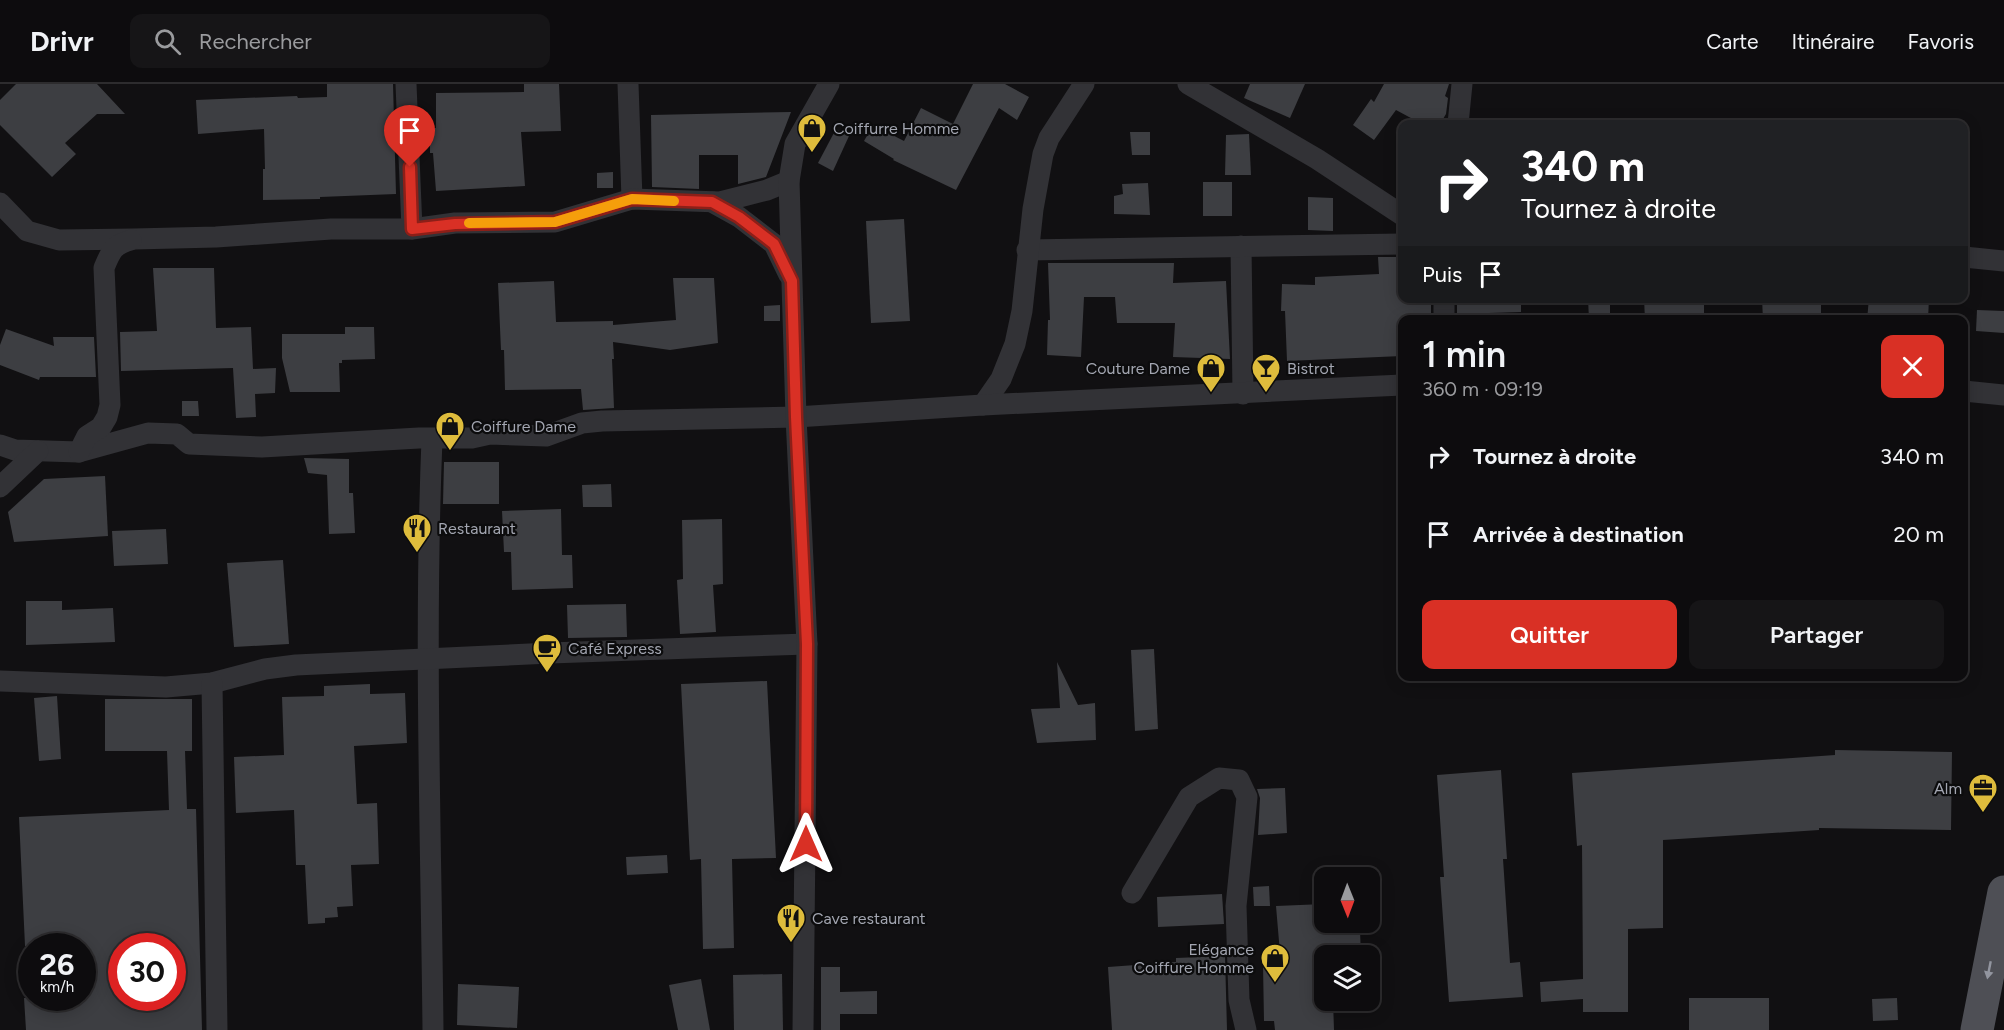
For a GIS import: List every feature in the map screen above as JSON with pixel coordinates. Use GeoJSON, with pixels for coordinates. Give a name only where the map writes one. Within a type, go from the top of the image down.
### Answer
{"type":"FeatureCollection","features":[{"type":"Feature","properties":{"kind":"main road"},"geometry":{"type":"LineString","coordinates":[[1977,1030],[2004,892]]}},
{"type":"Feature","properties":{"kind":"street"},"geometry":{"type":"LineString","coordinates":[[406,84],[412,229]]}},
{"type":"Feature","properties":{"kind":"street"},"geometry":{"type":"LineString","coordinates":[[628,84],[632,199]]}},
{"type":"Feature","properties":{"kind":"street"},"geometry":{"type":"LineString","coordinates":[[804,1030],[807,644],[796,417],[789,181],[795,144],[829,84]]}},
{"type":"Feature","properties":{"kind":"street"},"geometry":{"type":"LineString","coordinates":[[983,405],[1001,379],[1015,344],[1022,311],[1027,250],[1038,174],[1046,146],[1084,84]]}},
{"type":"Feature","properties":{"kind":"street"},"geometry":{"type":"LineString","coordinates":[[1188,84],[1317,159],[1398,212]]}},
{"type":"Feature","properties":{"kind":"street"},"geometry":{"type":"LineString","coordinates":[[1458,120],[1462,84]]}},
{"type":"Feature","properties":{"kind":"street"},"geometry":{"type":"LineString","coordinates":[[0,203],[27,231],[59,240],[216,237],[331,229],[412,229],[455,224],[555,222],[632,199],[712,202],[743,197],[789,181]]}},
{"type":"Feature","properties":{"kind":"street"},"geometry":{"type":"LineString","coordinates":[[712,202],[739,217],[774,244],[792,281]]}},
{"type":"Feature","properties":{"kind":"street"},"geometry":{"type":"LineString","coordinates":[[80,452],[87,436],[101,427],[110,405],[104,268],[110,253],[118,244],[134,239]]}},
{"type":"Feature","properties":{"kind":"street"},"geometry":{"type":"LineString","coordinates":[[1027,250],[1398,244]]}},
{"type":"Feature","properties":{"kind":"street"},"geometry":{"type":"LineString","coordinates":[[1241,246],[1243,394]]}},
{"type":"Feature","properties":{"kind":"street"},"geometry":{"type":"LineString","coordinates":[[1968,257],[2004,261]]}},
{"type":"Feature","properties":{"kind":"street"},"geometry":{"type":"LineString","coordinates":[[0,445],[15,450],[80,452],[148,433],[177,434],[189,444],[220,447],[262,447],[419,438],[472,438],[490,434],[546,436],[582,423],[602,420],[796,417],[983,405],[1398,385]]}},
{"type":"Feature","properties":{"kind":"street"},"geometry":{"type":"LineString","coordinates":[[1968,391],[2004,395]]}},
{"type":"Feature","properties":{"kind":"street"},"geometry":{"type":"LineString","coordinates":[[432,439],[428,658],[433,1030]]}},
{"type":"Feature","properties":{"kind":"street"},"geometry":{"type":"LineString","coordinates":[[0,487],[39,451]]}},
{"type":"Feature","properties":{"kind":"street"},"geometry":{"type":"LineString","coordinates":[[0,681],[166,687],[212,683],[265,669],[296,665],[807,644]]}},
{"type":"Feature","properties":{"kind":"street"},"geometry":{"type":"LineString","coordinates":[[212,683],[217,1030]]}},
{"type":"Feature","properties":{"kind":"street"},"geometry":{"type":"LineString","coordinates":[[1132,893],[1190,797],[1219,778],[1239,780],[1246,797],[1236,906],[1239,1000],[1246,1030]]}},
{"type":"Feature","properties":{"kind":"building"},"geometry":{"type":"Polygon","coordinates":[[[16,84],[97,84],[125,114],[97,114],[65,143],[76,154],[52,177],[0,125],[0,100],[16,84]]]}},
{"type":"Feature","properties":{"kind":"building"},"geometry":{"type":"Polygon","coordinates":[[[327,84],[393,84],[396,194],[263,200],[264,129],[198,134],[196,100],[327,97],[327,84]]]}},
{"type":"Feature","properties":{"kind":"building"},"geometry":{"type":"Polygon","coordinates":[[[524,84],[559,84],[561,131],[521,132],[525,186],[436,191],[433,153],[430,153],[430,128],[436,128],[436,93],[524,92],[524,84]]]}},
{"type":"Feature","properties":{"kind":"building"},"geometry":{"type":"Polygon","coordinates":[[[973,84],[1005,84],[1029,97],[1017,120],[999,108],[956,190],[893,160],[864,141],[873,125],[904,141],[921,108],[953,124],[973,84]]]}},
{"type":"Feature","properties":{"kind":"building"},"geometry":{"type":"Polygon","coordinates":[[[1250,84],[1305,84],[1290,118],[1244,98],[1250,84]]]}},
{"type":"Feature","properties":{"kind":"building"},"geometry":{"type":"Polygon","coordinates":[[[1384,84],[1449,84],[1445,96],[1448,98],[1446,114],[1442,120],[1415,120],[1396,110],[1374,140],[1353,125],[1371,99],[1374,102],[1384,84]]]}},
{"type":"Feature","properties":{"kind":"building"},"geometry":{"type":"Polygon","coordinates":[[[791,112],[766,177],[738,184],[738,155],[699,155],[699,189],[652,187],[651,115],[791,112]]]}},
{"type":"Feature","properties":{"kind":"building"},"geometry":{"type":"Polygon","coordinates":[[[836,129],[849,136],[833,171],[818,163],[836,129]]]}},
{"type":"Feature","properties":{"kind":"building"},"geometry":{"type":"Polygon","coordinates":[[[1130,132],[1150,132],[1150,155],[1132,155],[1130,132]]]}},
{"type":"Feature","properties":{"kind":"building"},"geometry":{"type":"Polygon","coordinates":[[[1249,134],[1251,175],[1225,175],[1226,135],[1249,134]]]}},
{"type":"Feature","properties":{"kind":"building"},"geometry":{"type":"Polygon","coordinates":[[[613,172],[613,188],[597,188],[597,173],[613,172]]]}},
{"type":"Feature","properties":{"kind":"building"},"geometry":{"type":"Polygon","coordinates":[[[1203,182],[1232,182],[1232,216],[1203,216],[1203,182]]]}},
{"type":"Feature","properties":{"kind":"building"},"geometry":{"type":"Polygon","coordinates":[[[1148,183],[1150,215],[1114,214],[1114,196],[1123,194],[1122,184],[1148,183]]]}},
{"type":"Feature","properties":{"kind":"building"},"geometry":{"type":"Polygon","coordinates":[[[1308,197],[1333,198],[1333,231],[1308,230],[1308,197]]]}},
{"type":"Feature","properties":{"kind":"building"},"geometry":{"type":"Polygon","coordinates":[[[904,219],[910,321],[871,323],[866,221],[904,219]]]}},
{"type":"Feature","properties":{"kind":"building"},"geometry":{"type":"Polygon","coordinates":[[[1378,257],[1398,257],[1398,303],[1431,303],[1431,315],[1398,315],[1398,356],[1287,361],[1285,311],[1281,311],[1282,284],[1315,285],[1315,277],[1379,274],[1378,257]]]}},
{"type":"Feature","properties":{"kind":"building"},"geometry":{"type":"Polygon","coordinates":[[[1048,263],[1174,263],[1173,283],[1226,281],[1230,359],[1173,357],[1175,323],[1117,323],[1115,297],[1084,297],[1081,357],[1047,355],[1048,320],[1050,320],[1048,263]]]}},
{"type":"Feature","properties":{"kind":"building"},"geometry":{"type":"Polygon","coordinates":[[[153,268],[214,268],[216,328],[251,327],[253,369],[276,368],[275,393],[255,394],[256,417],[236,418],[233,368],[121,371],[120,332],[157,331],[153,268]]]}},
{"type":"Feature","properties":{"kind":"building"},"geometry":{"type":"Polygon","coordinates":[[[673,278],[714,278],[718,343],[670,350],[613,342],[614,408],[583,410],[581,389],[505,390],[498,283],[554,281],[556,322],[613,321],[613,325],[676,320],[673,278]]]}},
{"type":"Feature","properties":{"kind":"building"},"geometry":{"type":"Polygon","coordinates":[[[1457,303],[1521,303],[1521,312],[1457,314],[1457,303]]]}},
{"type":"Feature","properties":{"kind":"building"},"geometry":{"type":"Polygon","coordinates":[[[1588,303],[1610,303],[1610,315],[1589,315],[1588,303]]]}},
{"type":"Feature","properties":{"kind":"building"},"geometry":{"type":"Polygon","coordinates":[[[1644,303],[1704,303],[1704,315],[1645,315],[1644,303]]]}},
{"type":"Feature","properties":{"kind":"building"},"geometry":{"type":"Polygon","coordinates":[[[1762,303],[1821,303],[1821,315],[1763,315],[1762,303]]]}},
{"type":"Feature","properties":{"kind":"building"},"geometry":{"type":"Polygon","coordinates":[[[1869,303],[1929,303],[1928,315],[1867,315],[1869,303]]]}},
{"type":"Feature","properties":{"kind":"building"},"geometry":{"type":"Polygon","coordinates":[[[780,305],[780,321],[764,321],[764,306],[780,305]]]}},
{"type":"Feature","properties":{"kind":"building"},"geometry":{"type":"Polygon","coordinates":[[[1977,310],[2004,311],[2004,333],[1976,331],[1977,310]]]}},
{"type":"Feature","properties":{"kind":"building"},"geometry":{"type":"Polygon","coordinates":[[[345,327],[374,327],[375,359],[342,360],[342,363],[339,363],[340,392],[290,392],[282,358],[282,334],[345,334],[345,327]]]}},
{"type":"Feature","properties":{"kind":"building"},"geometry":{"type":"Polygon","coordinates":[[[6,329],[54,346],[53,337],[94,337],[96,377],[40,377],[39,380],[0,365],[0,345],[6,329]]]}},
{"type":"Feature","properties":{"kind":"building"},"geometry":{"type":"Polygon","coordinates":[[[182,401],[198,401],[199,416],[182,416],[182,401]]]}},
{"type":"Feature","properties":{"kind":"building"},"geometry":{"type":"Polygon","coordinates":[[[304,458],[349,459],[349,493],[353,493],[355,533],[329,534],[327,475],[308,473],[304,458]]]}},
{"type":"Feature","properties":{"kind":"building"},"geometry":{"type":"Polygon","coordinates":[[[444,462],[499,462],[499,504],[443,504],[444,462]]]}},
{"type":"Feature","properties":{"kind":"building"},"geometry":{"type":"Polygon","coordinates":[[[105,476],[108,536],[14,542],[8,512],[44,479],[105,476]]]}},
{"type":"Feature","properties":{"kind":"building"},"geometry":{"type":"Polygon","coordinates":[[[611,484],[612,507],[583,507],[582,485],[611,484]]]}},
{"type":"Feature","properties":{"kind":"building"},"geometry":{"type":"Polygon","coordinates":[[[561,509],[562,555],[572,555],[573,588],[512,590],[511,552],[504,552],[502,511],[561,509]]]}},
{"type":"Feature","properties":{"kind":"building"},"geometry":{"type":"Polygon","coordinates":[[[722,519],[723,584],[713,585],[716,632],[680,634],[677,580],[683,579],[682,520],[722,519]]]}},
{"type":"Feature","properties":{"kind":"building"},"geometry":{"type":"Polygon","coordinates":[[[166,529],[168,564],[114,566],[112,531],[166,529]]]}},
{"type":"Feature","properties":{"kind":"building"},"geometry":{"type":"Polygon","coordinates":[[[283,560],[289,644],[234,647],[227,563],[283,560]]]}},
{"type":"Feature","properties":{"kind":"building"},"geometry":{"type":"Polygon","coordinates":[[[26,601],[62,601],[62,610],[113,608],[115,642],[26,645],[26,601]]]}},
{"type":"Feature","properties":{"kind":"building"},"geometry":{"type":"Polygon","coordinates":[[[626,604],[627,637],[568,638],[567,605],[626,604]]]}},
{"type":"Feature","properties":{"kind":"building"},"geometry":{"type":"Polygon","coordinates":[[[1154,649],[1158,729],[1135,731],[1131,650],[1154,649]]]}},
{"type":"Feature","properties":{"kind":"building"},"geometry":{"type":"Polygon","coordinates":[[[1057,662],[1078,705],[1095,703],[1096,740],[1037,743],[1031,709],[1060,708],[1057,662]]]}},
{"type":"Feature","properties":{"kind":"building"},"geometry":{"type":"Polygon","coordinates":[[[767,681],[776,858],[732,859],[734,948],[703,949],[701,859],[690,860],[681,684],[767,681]]]}},
{"type":"Feature","properties":{"kind":"building"},"geometry":{"type":"Polygon","coordinates":[[[370,684],[370,694],[405,693],[407,743],[354,746],[357,804],[377,803],[379,864],[351,865],[353,906],[337,907],[338,917],[325,918],[325,923],[308,924],[305,865],[296,865],[294,810],[236,813],[234,757],[284,755],[282,697],[324,696],[324,686],[370,684]]]}},
{"type":"Feature","properties":{"kind":"building"},"geometry":{"type":"Polygon","coordinates":[[[57,696],[61,759],[39,761],[34,698],[57,696]]]}},
{"type":"Feature","properties":{"kind":"building"},"geometry":{"type":"Polygon","coordinates":[[[105,699],[192,699],[192,751],[185,751],[187,809],[196,809],[202,1030],[26,1030],[25,1011],[96,1011],[96,933],[24,933],[19,817],[169,810],[167,751],[105,751],[105,699]]]}},
{"type":"Feature","properties":{"kind":"building"},"geometry":{"type":"Polygon","coordinates":[[[1835,750],[1952,752],[1951,830],[1819,828],[1819,830],[1663,840],[1663,928],[1628,929],[1628,1012],[1583,1012],[1583,999],[1541,1002],[1540,982],[1583,979],[1582,845],[1577,846],[1572,773],[1835,755],[1835,750]]]}},
{"type":"Feature","properties":{"kind":"building"},"geometry":{"type":"Polygon","coordinates":[[[1501,770],[1507,859],[1503,859],[1510,963],[1520,962],[1523,997],[1449,1002],[1440,877],[1444,877],[1437,775],[1501,770]]]}},
{"type":"Feature","properties":{"kind":"building"},"geometry":{"type":"Polygon","coordinates":[[[1285,788],[1287,833],[1258,835],[1260,798],[1257,789],[1285,788]]]}},
{"type":"Feature","properties":{"kind":"building"},"geometry":{"type":"Polygon","coordinates":[[[667,855],[668,873],[627,875],[626,857],[667,855]]]}},
{"type":"Feature","properties":{"kind":"building"},"geometry":{"type":"Polygon","coordinates":[[[1269,886],[1270,906],[1254,906],[1253,887],[1269,886]]]}},
{"type":"Feature","properties":{"kind":"building"},"geometry":{"type":"Polygon","coordinates":[[[1222,894],[1224,924],[1158,927],[1157,897],[1222,894]]]}},
{"type":"Feature","properties":{"kind":"building"},"geometry":{"type":"Polygon","coordinates":[[[1314,904],[1314,933],[1360,933],[1361,945],[1314,945],[1314,1011],[1333,1011],[1334,1030],[1275,1030],[1274,1021],[1264,1021],[1263,965],[1281,965],[1276,906],[1314,904]]]}},
{"type":"Feature","properties":{"kind":"building"},"geometry":{"type":"Polygon","coordinates":[[[1225,956],[1227,1030],[1112,1030],[1108,967],[1176,962],[1176,958],[1225,956]]]}},
{"type":"Feature","properties":{"kind":"building"},"geometry":{"type":"Polygon","coordinates":[[[821,967],[840,967],[840,992],[877,991],[877,1014],[840,1014],[840,1030],[821,1030],[821,967]]]}},
{"type":"Feature","properties":{"kind":"building"},"geometry":{"type":"Polygon","coordinates":[[[782,974],[783,1030],[734,1030],[733,975],[782,974]]]}},
{"type":"Feature","properties":{"kind":"building"},"geometry":{"type":"Polygon","coordinates":[[[701,979],[710,1030],[678,1030],[669,985],[701,979]]]}},
{"type":"Feature","properties":{"kind":"building"},"geometry":{"type":"Polygon","coordinates":[[[458,984],[519,987],[517,1028],[457,1025],[458,984]]]}},
{"type":"Feature","properties":{"kind":"building"},"geometry":{"type":"Polygon","coordinates":[[[1689,998],[1769,998],[1769,1030],[1689,1030],[1689,998]]]}},
{"type":"Feature","properties":{"kind":"building"},"geometry":{"type":"Polygon","coordinates":[[[1897,998],[1898,1020],[1873,1021],[1872,999],[1897,998]]]}},
{"type":"Feature","properties":{"kind":"slow traffic"},"geometry":{"type":"LineString","coordinates":[[469,223],[555,222],[632,199],[674,201]]}},
{"type":"Feature","properties":{"kind":"place","name":"Coiffurre Homme"},"geometry":{"type":"Point","coordinates":[812,154]}},
{"type":"Feature","properties":{"kind":"place","name":"Couture Dame"},"geometry":{"type":"Point","coordinates":[1211,394]}},
{"type":"Feature","properties":{"kind":"place","name":"Bistrot"},"geometry":{"type":"Point","coordinates":[1266,394]}},
{"type":"Feature","properties":{"kind":"place","name":"Coiffure Dame"},"geometry":{"type":"Point","coordinates":[450,452]}},
{"type":"Feature","properties":{"kind":"place","name":"Restaurant"},"geometry":{"type":"Point","coordinates":[417,554]}},
{"type":"Feature","properties":{"kind":"place","name":"Café Express"},"geometry":{"type":"Point","coordinates":[547,674]}},
{"type":"Feature","properties":{"kind":"place","name":"Alm"},"geometry":{"type":"Point","coordinates":[1983,814]}},
{"type":"Feature","properties":{"kind":"place","name":"Cave restaurant"},"geometry":{"type":"Point","coordinates":[791,944]}},
{"type":"Feature","properties":{"kind":"place","name":"Elégance Coiffure Homme"},"geometry":{"type":"Point","coordinates":[1275,984]}},
{"type":"Feature","properties":{"kind":"route"},"geometry":{"type":"LineString","coordinates":[[410,167],[412,229],[455,224],[555,222],[632,199],[712,202],[739,217],[774,244],[792,281],[807,644],[806,844]]}}]}
